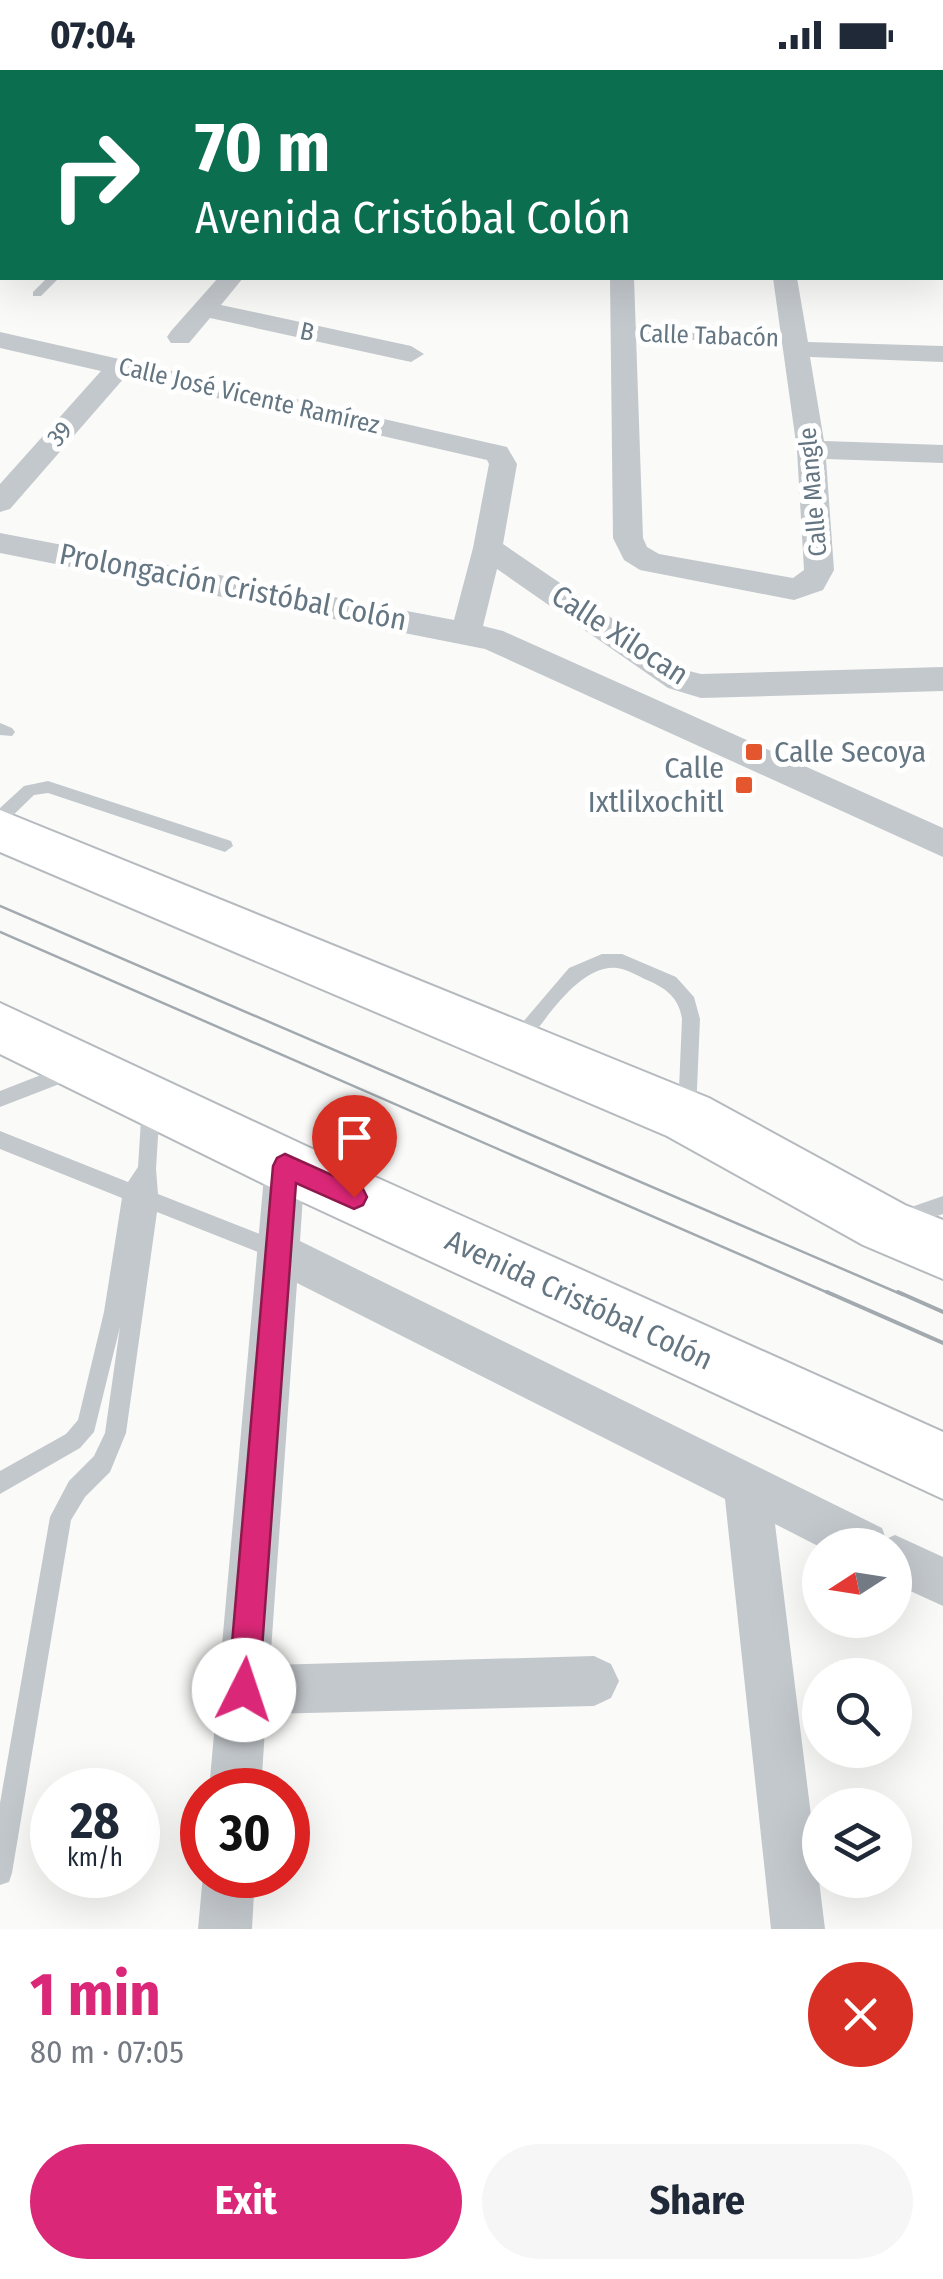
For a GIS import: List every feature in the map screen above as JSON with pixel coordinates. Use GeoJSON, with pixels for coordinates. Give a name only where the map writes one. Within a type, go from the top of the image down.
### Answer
{"type":"FeatureCollection","features":[{"type":"Feature","properties":{"kind":"main road"},"geometry":{"type":"LineString","coordinates":[[0,830],[513,1048],[688,1117],[884,1225],[943,1250]]}},
{"type":"Feature","properties":{"kind":"main road","name":"Avenida Cristóbal Colón"},"geometry":{"type":"LineString","coordinates":[[0,1027],[285,1166],[943,1466]]}},
{"type":"Feature","properties":{"kind":"street"},"geometry":{"type":"LineString","coordinates":[[180,337],[229,280]]}},
{"type":"Feature","properties":{"kind":"street"},"geometry":{"type":"LineString","coordinates":[[622,280],[624,333]]}},
{"type":"Feature","properties":{"kind":"street","name":"Calle Mangle"},"geometry":{"type":"LineString","coordinates":[[624,333],[628,538],[634,553],[651,562],[794,589],[812,583],[819,570],[811,450],[785,280]]}},
{"type":"Feature","properties":{"kind":"street","name":"B"},"geometry":{"type":"LineString","coordinates":[[204,310],[411,354]]}},
{"type":"Feature","properties":{"kind":"street","name":"Calle Tabacón"},"geometry":{"type":"LineString","coordinates":[[624,333],[943,354]]}},
{"type":"Feature","properties":{"kind":"street","name":"Calle José Vicente Ramírez"},"geometry":{"type":"LineString","coordinates":[[0,340],[498,453],[503,464],[488,548]]}},
{"type":"Feature","properties":{"kind":"street","name":"39"},"geometry":{"type":"LineString","coordinates":[[0,502],[119,366]]}},
{"type":"Feature","properties":{"kind":"street"},"geometry":{"type":"LineString","coordinates":[[811,450],[943,454]]}},
{"type":"Feature","properties":{"kind":"street","name":"Prolongación Cristóbal Colón"},"geometry":{"type":"LineString","coordinates":[[0,543],[492,639],[943,843]]}},
{"type":"Feature","properties":{"kind":"street"},"geometry":{"type":"LineString","coordinates":[[466,632],[488,548]]}},
{"type":"Feature","properties":{"kind":"street","name":"Calle Xilocan"},"geometry":{"type":"LineString","coordinates":[[488,548],[679,680],[701,686],[943,679]]}},
{"type":"Feature","properties":{"kind":"street"},"geometry":{"type":"LineString","coordinates":[[238,1768],[285,1166]]}},
{"type":"Feature","properties":{"kind":"street"},"geometry":{"type":"LineString","coordinates":[[278,1252],[831,1528]]}},
{"type":"Feature","properties":{"kind":"street"},"geometry":{"type":"LineString","coordinates":[[747,1488],[798,1929]]}},
{"type":"Feature","properties":{"kind":"street"},"geometry":{"type":"LineString","coordinates":[[912,1567],[943,1582]]}},
{"type":"Feature","properties":{"kind":"street"},"geometry":{"type":"LineString","coordinates":[[244,1690],[594,1681]]}},
{"type":"Feature","properties":{"kind":"street"},"geometry":{"type":"LineString","coordinates":[[224,1929],[227,1898]]}},
{"type":"Feature","properties":{"kind":"lane"},"geometry":{"type":"LineString","coordinates":[[37,294],[52,280]]}},
{"type":"Feature","properties":{"kind":"lane"},"geometry":{"type":"LineString","coordinates":[[0,818],[30,790],[48,786],[225,846]]}},
{"type":"Feature","properties":{"kind":"lane"},"geometry":{"type":"LineString","coordinates":[[513,1048],[575,973],[602,961],[622,960],[670,982],[688,1002],[692,1019],[688,1117]]}},
{"type":"Feature","properties":{"kind":"lane"},"geometry":{"type":"LineString","coordinates":[[0,1099],[84,1066]]}},
{"type":"Feature","properties":{"kind":"lane"},"geometry":{"type":"LineString","coordinates":[[0,1483],[73,1442],[88,1425],[147,1169],[152,1099]]}},
{"type":"Feature","properties":{"kind":"lane"},"geometry":{"type":"LineString","coordinates":[[0,1140],[278,1252]]}},
{"type":"Feature","properties":{"kind":"lane"},"geometry":{"type":"LineString","coordinates":[[0,1873],[61,1517],[77,1489],[102,1464],[115,1433],[140,1198]]}},
{"type":"Feature","properties":{"kind":"lane"},"geometry":{"type":"LineString","coordinates":[[884,1225],[943,1205]]}},
{"type":"Feature","properties":{"kind":"tram line"},"geometry":{"type":"LineString","coordinates":[[0,906],[903,1295]]}},
{"type":"Feature","properties":{"kind":"tram line"},"geometry":{"type":"LineString","coordinates":[[0,932],[833,1295]]}},
{"type":"Feature","properties":{"kind":"tram line"},"geometry":{"type":"LineString","coordinates":[[827,1292],[943,1343]]}},
{"type":"Feature","properties":{"kind":"tram line"},"geometry":{"type":"LineString","coordinates":[[898,1292],[943,1312]]}},
{"type":"Feature","properties":{"kind":"place","name":"Calle Secoya"},"geometry":{"type":"Point","coordinates":[754,752]}},
{"type":"Feature","properties":{"kind":"place","name":"Calle Ixtlilxochitl"},"geometry":{"type":"Point","coordinates":[744,785]}},
{"type":"Feature","properties":{"kind":"route"},"geometry":{"type":"LineString","coordinates":[[244,1690],[285,1166],[354,1197]]}}]}
